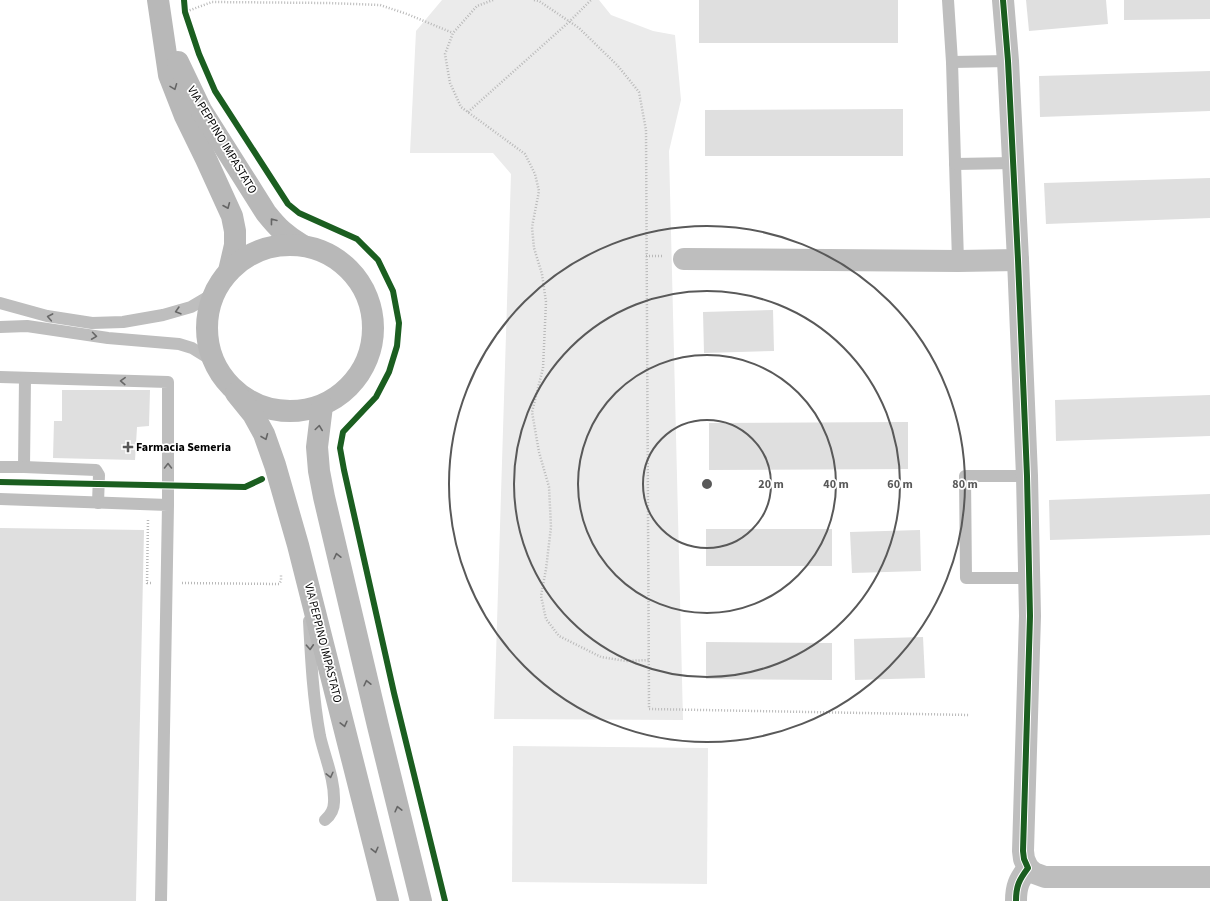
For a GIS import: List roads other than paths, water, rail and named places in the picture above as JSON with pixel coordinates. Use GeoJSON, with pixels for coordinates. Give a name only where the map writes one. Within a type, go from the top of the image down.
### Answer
{"type":"FeatureCollection","features":[{"type":"Feature","properties":{"kind":"street"},"geometry":{"type":"LineString","coordinates":[[1003,0],[1008,61],[1027,476],[1030,616],[1024,859],[1028,868],[1034,873],[1045,877],[1210,877]]}},
{"type":"Feature","properties":{"kind":"street","name":"VIA PEPPINO IMPASTATO"},"geometry":{"type":"LineString","coordinates":[[159,10],[201,110],[257,199],[278,228],[288,237],[302,245]]}},
{"type":"Feature","properties":{"kind":"street","name":"VIA PEPPINO IMPASTATO"},"geometry":{"type":"LineString","coordinates":[[159,10],[169,75],[185,116],[232,216],[235,231],[235,245],[229,271]]}},
{"type":"Feature","properties":{"kind":"street"},"geometry":{"type":"LineString","coordinates":[[282,245],[302,245],[321,251],[338,260],[353,274],[364,290],[372,315],[373,328],[371,348],[364,366],[354,382],[339,396],[322,406],[300,412],[277,411],[256,405],[236,393],[223,379],[213,361],[208,345],[206,328],[208,311],[220,282],[229,271],[244,258],[262,249],[282,245]]}},
{"type":"Feature","properties":{"kind":"street"},"geometry":{"type":"LineString","coordinates":[[684,259],[1018,260]]}},
{"type":"Feature","properties":{"kind":"street","name":"VIA PEPPINO IMPASTATO"},"geometry":{"type":"LineString","coordinates":[[236,393],[253,414],[264,434],[275,465],[307,580],[387,899]]}},
{"type":"Feature","properties":{"kind":"street"},"geometry":{"type":"LineString","coordinates":[[322,406],[317,447],[322,490],[421,901]]}},
{"type":"Feature","properties":{"kind":"street"},"geometry":{"type":"LineString","coordinates":[[1016,901],[1016,888],[1021,877],[1028,868]]}},
{"type":"Feature","properties":{"kind":"lane"},"geometry":{"type":"LineString","coordinates":[[948,0],[952,62],[958,261]]}},
{"type":"Feature","properties":{"kind":"lane"},"geometry":{"type":"LineString","coordinates":[[952,62],[1008,61]]}},
{"type":"Feature","properties":{"kind":"lane"},"geometry":{"type":"LineString","coordinates":[[955,164],[1013,163]]}},
{"type":"Feature","properties":{"kind":"lane"},"geometry":{"type":"LineString","coordinates":[[0,303],[47,316],[92,323],[123,322],[163,315],[191,307],[214,294]]}},
{"type":"Feature","properties":{"kind":"lane"},"geometry":{"type":"LineString","coordinates":[[0,327],[27,326],[108,338],[179,344],[192,348],[213,361]]}},
{"type":"Feature","properties":{"kind":"lane"},"geometry":{"type":"LineString","coordinates":[[0,377],[168,382],[167,583],[161,901]]}},
{"type":"Feature","properties":{"kind":"lane"},"geometry":{"type":"LineString","coordinates":[[24,467],[25,378]]}},
{"type":"Feature","properties":{"kind":"lane"},"geometry":{"type":"LineString","coordinates":[[0,467],[96,470],[99,475],[98,502]]}},
{"type":"Feature","properties":{"kind":"lane"},"geometry":{"type":"LineString","coordinates":[[1027,476],[965,476],[966,578],[1029,578]]}},
{"type":"Feature","properties":{"kind":"lane"},"geometry":{"type":"LineString","coordinates":[[0,499],[168,505]]}},
{"type":"Feature","properties":{"kind":"lane"},"geometry":{"type":"LineString","coordinates":[[307,580],[313,688],[320,737],[334,790],[333,812],[325,820]]}},
{"type":"Feature","properties":{"kind":"place","name":"Farmacia Semeria"},"geometry":{"type":"Point","coordinates":[128,447]}}]}
